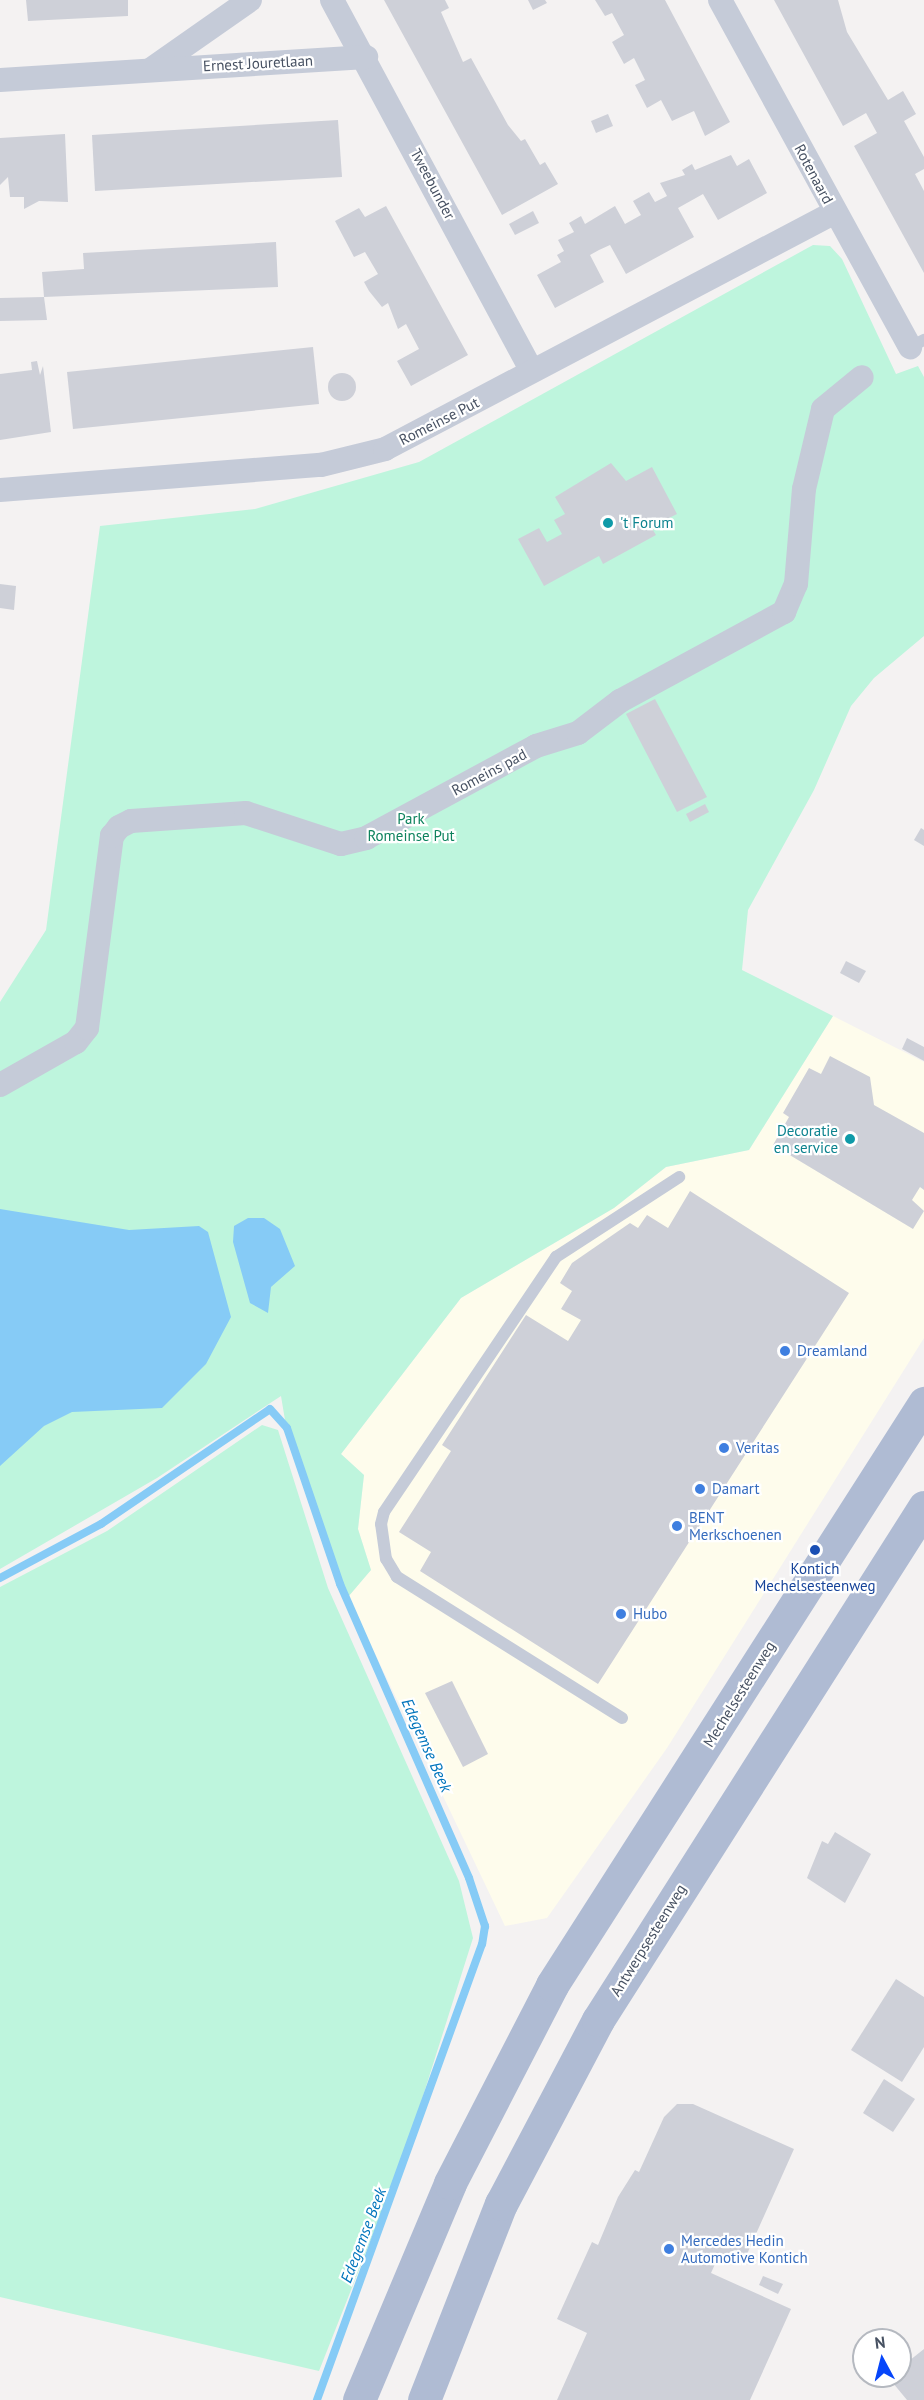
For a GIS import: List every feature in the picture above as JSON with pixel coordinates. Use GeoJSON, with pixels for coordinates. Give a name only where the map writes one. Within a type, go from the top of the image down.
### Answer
{"type":"FeatureCollection","features":[{"type":"Feature","properties":{"kind":"main road","name":"Mechelsesteenweg"},"geometry":{"type":"LineString","coordinates":[[359,2400],[450,2183],[552,1985],[924,1403]]}},
{"type":"Feature","properties":{"kind":"main road","name":"Antwerpsesteenweg"},"geometry":{"type":"LineString","coordinates":[[424,2400],[501,2204],[597,2020],[924,1507]]}},
{"type":"Feature","properties":{"kind":"street","name":"Ernest Jouretlaan"},"geometry":{"type":"LineString","coordinates":[[150,70],[250,0]]}},
{"type":"Feature","properties":{"kind":"street","name":"Tweebunder"},"geometry":{"type":"LineString","coordinates":[[332,0],[366,57],[531,370]]}},
{"type":"Feature","properties":{"kind":"street","name":"Rotenaard"},"geometry":{"type":"LineString","coordinates":[[720,0],[835,212],[917,344]]}},
{"type":"Feature","properties":{"kind":"street","name":"Ernest Jouretlaan"},"geometry":{"type":"LineString","coordinates":[[0,80],[366,57]]}},
{"type":"Feature","properties":{"kind":"street","name":"Romeinse Put"},"geometry":{"type":"LineString","coordinates":[[0,490],[321,465],[385,449],[531,370],[835,212]]}},
{"type":"Feature","properties":{"kind":"street","name":"Romeins pad"},"geometry":{"type":"LineString","coordinates":[[0,1085],[76,1042],[87,1028],[112,836],[119,827],[131,821],[246,813],[341,844],[366,838],[536,746],[578,733],[614,704],[784,612],[796,584],[804,489],[823,409],[862,377]]}},
{"type":"Feature","properties":{"kind":"lane"},"geometry":{"type":"LineString","coordinates":[[622,1718],[397,1577],[386,1559],[381,1524],[384,1512],[556,1257],[679,1177]]}},
{"type":"Feature","properties":{"kind":"shaded area"},"geometry":{"type":"Polygon","coordinates":[[[833,1016],[924,1062],[924,1338],[667,1748],[547,1918],[505,1926],[348,1597],[371,1570],[358,1529],[364,1475],[341,1454],[461,1298],[614,1208],[666,1167],[749,1150],[833,1016]]]}},
{"type":"Feature","properties":{"kind":"green space","name":"Park Romeinse Put"},"geometry":{"type":"Polygon","coordinates":[[[813,245],[830,246],[842,259],[896,374],[918,366],[924,377],[924,636],[874,678],[851,706],[814,790],[748,910],[742,970],[833,1016],[749,1150],[666,1167],[614,1208],[461,1298],[341,1454],[364,1475],[358,1529],[371,1570],[348,1597],[285,1420],[281,1396],[157,1478],[0,1569],[0,1002],[46,930],[100,526],[255,509],[419,462],[813,245]]]}},
{"type":"Feature","properties":{"kind":"green space"},"geometry":{"type":"Polygon","coordinates":[[[262,1425],[278,1430],[328,1588],[459,1881],[473,1938],[404,2156],[319,2371],[0,2297],[0,1587],[107,1531],[262,1425]]]}},
{"type":"Feature","properties":{"kind":"water"},"geometry":{"type":"Polygon","coordinates":[[[0,1209],[129,1230],[199,1226],[208,1232],[231,1317],[206,1364],[162,1408],[72,1412],[44,1426],[0,1466],[0,1209]]]}},
{"type":"Feature","properties":{"kind":"water"},"geometry":{"type":"Polygon","coordinates":[[[248,1218],[264,1218],[280,1229],[295,1266],[271,1287],[268,1313],[250,1303],[233,1242],[234,1226],[248,1218]]]}},
{"type":"Feature","properties":{"kind":"building"},"geometry":{"type":"Polygon","coordinates":[[[26,0],[128,0],[128,16],[28,21],[26,0]]]}},
{"type":"Feature","properties":{"kind":"building"},"geometry":{"type":"Polygon","coordinates":[[[384,0],[445,0],[449,8],[441,12],[463,62],[471,58],[508,125],[521,141],[525,139],[540,165],[545,162],[558,184],[502,215],[384,0]]]}},
{"type":"Feature","properties":{"kind":"building"},"geometry":{"type":"Polygon","coordinates":[[[528,0],[545,0],[547,3],[533,10],[528,0]]]}},
{"type":"Feature","properties":{"kind":"building"},"geometry":{"type":"Polygon","coordinates":[[[595,0],[665,0],[730,122],[705,136],[694,111],[672,121],[661,100],[647,108],[635,85],[645,80],[634,58],[624,64],[612,42],[624,35],[612,13],[605,16],[595,0]]]}},
{"type":"Feature","properties":{"kind":"building"},"geometry":{"type":"Polygon","coordinates":[[[774,0],[838,0],[847,32],[888,100],[903,91],[916,114],[904,121],[924,157],[924,169],[915,174],[924,191],[924,273],[854,146],[877,133],[866,113],[843,126],[774,0]]]}},
{"type":"Feature","properties":{"kind":"building"},"geometry":{"type":"Polygon","coordinates":[[[608,114],[613,126],[596,133],[591,121],[608,114]]]}},
{"type":"Feature","properties":{"kind":"building"},"geometry":{"type":"Polygon","coordinates":[[[338,120],[342,177],[95,191],[92,135],[338,120]]]}},
{"type":"Feature","properties":{"kind":"building"},"geometry":{"type":"Polygon","coordinates":[[[65,134],[68,202],[39,201],[24,209],[24,197],[10,197],[8,177],[0,185],[0,138],[65,134]]]}},
{"type":"Feature","properties":{"kind":"building"},"geometry":{"type":"Polygon","coordinates":[[[731,155],[737,166],[749,159],[767,193],[718,220],[703,194],[678,208],[694,237],[626,274],[610,245],[599,250],[590,255],[604,282],[555,308],[537,275],[561,262],[557,255],[564,251],[558,240],[574,232],[569,223],[581,216],[585,224],[615,206],[625,224],[641,215],[633,201],[649,192],[655,202],[667,196],[660,183],[685,175],[682,170],[692,164],[695,170],[731,155]]]}},
{"type":"Feature","properties":{"kind":"building"},"geometry":{"type":"Polygon","coordinates":[[[386,206],[468,355],[411,386],[397,361],[419,349],[406,324],[398,329],[388,303],[382,307],[369,291],[364,282],[378,274],[365,252],[354,257],[335,221],[359,208],[365,217],[386,206]]]}},
{"type":"Feature","properties":{"kind":"building"},"geometry":{"type":"Polygon","coordinates":[[[533,211],[539,223],[515,235],[509,224],[533,211]]]}},
{"type":"Feature","properties":{"kind":"building"},"geometry":{"type":"Polygon","coordinates":[[[276,242],[278,287],[44,297],[42,272],[84,269],[83,253],[276,242]]]}},
{"type":"Feature","properties":{"kind":"building"},"geometry":{"type":"Polygon","coordinates":[[[44,297],[47,320],[0,321],[0,298],[44,297]]]}},
{"type":"Feature","properties":{"kind":"building"},"geometry":{"type":"Polygon","coordinates":[[[313,347],[319,404],[73,429],[67,372],[313,347]]]}},
{"type":"Feature","properties":{"kind":"building"},"geometry":{"type":"Polygon","coordinates":[[[37,361],[40,375],[43,366],[51,432],[0,440],[0,374],[32,370],[31,362],[37,361]]]}},
{"type":"Feature","properties":{"kind":"building"},"geometry":{"type":"Polygon","coordinates":[[[342,373],[352,377],[356,387],[352,397],[342,401],[332,397],[328,387],[332,377],[342,373]]]}},
{"type":"Feature","properties":{"kind":"building","name":"'t Forum"},"geometry":{"type":"Polygon","coordinates":[[[611,463],[626,481],[652,467],[677,514],[651,527],[656,535],[603,564],[599,556],[544,586],[518,539],[539,528],[547,542],[562,534],[554,520],[565,514],[555,497],[611,463]]]}},
{"type":"Feature","properties":{"kind":"building"},"geometry":{"type":"Polygon","coordinates":[[[0,584],[16,586],[14,610],[0,608],[0,584]]]}},
{"type":"Feature","properties":{"kind":"building"},"geometry":{"type":"Polygon","coordinates":[[[655,699],[707,797],[677,812],[626,714],[655,699]]]}},
{"type":"Feature","properties":{"kind":"building"},"geometry":{"type":"Polygon","coordinates":[[[705,804],[709,812],[690,822],[686,814],[705,804]]]}},
{"type":"Feature","properties":{"kind":"building"},"geometry":{"type":"Polygon","coordinates":[[[921,828],[924,830],[924,846],[914,840],[921,828]]]}},
{"type":"Feature","properties":{"kind":"building"},"geometry":{"type":"Polygon","coordinates":[[[846,961],[866,971],[859,983],[840,973],[846,961]]]}},
{"type":"Feature","properties":{"kind":"building"},"geometry":{"type":"Polygon","coordinates":[[[907,1038],[924,1047],[924,1061],[902,1049],[907,1038]]]}},
{"type":"Feature","properties":{"kind":"building","name":"Decoratie en service"},"geometry":{"type":"Polygon","coordinates":[[[830,1056],[870,1077],[874,1105],[924,1133],[924,1190],[920,1187],[912,1200],[924,1211],[913,1229],[773,1145],[789,1117],[783,1113],[809,1068],[821,1074],[830,1056]]]}},
{"type":"Feature","properties":{"kind":"building"},"geometry":{"type":"Polygon","coordinates":[[[690,1191],[849,1293],[598,1684],[420,1571],[431,1552],[399,1532],[451,1451],[442,1445],[526,1315],[568,1341],[581,1320],[561,1309],[572,1291],[560,1283],[572,1263],[630,1223],[638,1228],[647,1215],[668,1228],[690,1191]]]}},
{"type":"Feature","properties":{"kind":"building"},"geometry":{"type":"Polygon","coordinates":[[[452,1681],[488,1754],[463,1767],[425,1693],[452,1681]]]}},
{"type":"Feature","properties":{"kind":"building"},"geometry":{"type":"Polygon","coordinates":[[[835,1832],[871,1854],[845,1903],[807,1878],[822,1841],[828,1844],[835,1832]]]}},
{"type":"Feature","properties":{"kind":"building"},"geometry":{"type":"Polygon","coordinates":[[[896,1979],[924,1997],[924,2047],[902,2082],[851,2050],[896,1979]]]}},
{"type":"Feature","properties":{"kind":"building"},"geometry":{"type":"Polygon","coordinates":[[[884,2079],[915,2099],[893,2132],[863,2113],[884,2079]]]}},
{"type":"Feature","properties":{"kind":"building","name":"Mercedes Hedin Automotive Kontich"},"geometry":{"type":"Polygon","coordinates":[[[677,2104],[693,2104],[794,2149],[743,2263],[720,2253],[711,2273],[791,2309],[750,2400],[557,2400],[587,2333],[557,2319],[592,2242],[598,2245],[618,2197],[635,2170],[639,2172],[664,2117],[677,2104]]]}},
{"type":"Feature","properties":{"kind":"building"},"geometry":{"type":"Polygon","coordinates":[[[763,2276],[783,2284],[778,2294],[759,2285],[763,2276]]]}},
{"type":"Feature","properties":{"kind":"building"},"geometry":{"type":"Polygon","coordinates":[[[924,2349],[924,2400],[907,2400],[897,2388],[912,2388],[912,2358],[924,2349]]]}},
{"type":"Feature","properties":{"kind":"waterway","name":"Edegemse Beek"},"geometry":{"type":"LineString","coordinates":[[0,1578],[101,1524],[270,1409],[287,1428],[340,1584],[469,1878],[485,1926],[482,1944],[317,2400]]}},
{"type":"Feature","properties":{"kind":"place","name":"'t Forum"},"geometry":{"type":"Point","coordinates":[608,523]}},
{"type":"Feature","properties":{"kind":"place","name":"Decoratie en service"},"geometry":{"type":"Point","coordinates":[850,1139]}},
{"type":"Feature","properties":{"kind":"place","name":"Dreamland"},"geometry":{"type":"Point","coordinates":[785,1351]}},
{"type":"Feature","properties":{"kind":"place","name":"Veritas"},"geometry":{"type":"Point","coordinates":[724,1448]}},
{"type":"Feature","properties":{"kind":"place","name":"Damart"},"geometry":{"type":"Point","coordinates":[700,1489]}},
{"type":"Feature","properties":{"kind":"place","name":"BENT Merkschoenen"},"geometry":{"type":"Point","coordinates":[677,1526]}},
{"type":"Feature","properties":{"kind":"place","name":"Kontich Mechelsesteenweg"},"geometry":{"type":"Point","coordinates":[815,1550]}},
{"type":"Feature","properties":{"kind":"place","name":"Hubo"},"geometry":{"type":"Point","coordinates":[621,1614]}},
{"type":"Feature","properties":{"kind":"place","name":"Mercedes Hedin Automotive Kontich"},"geometry":{"type":"Point","coordinates":[669,2249]}}]}
